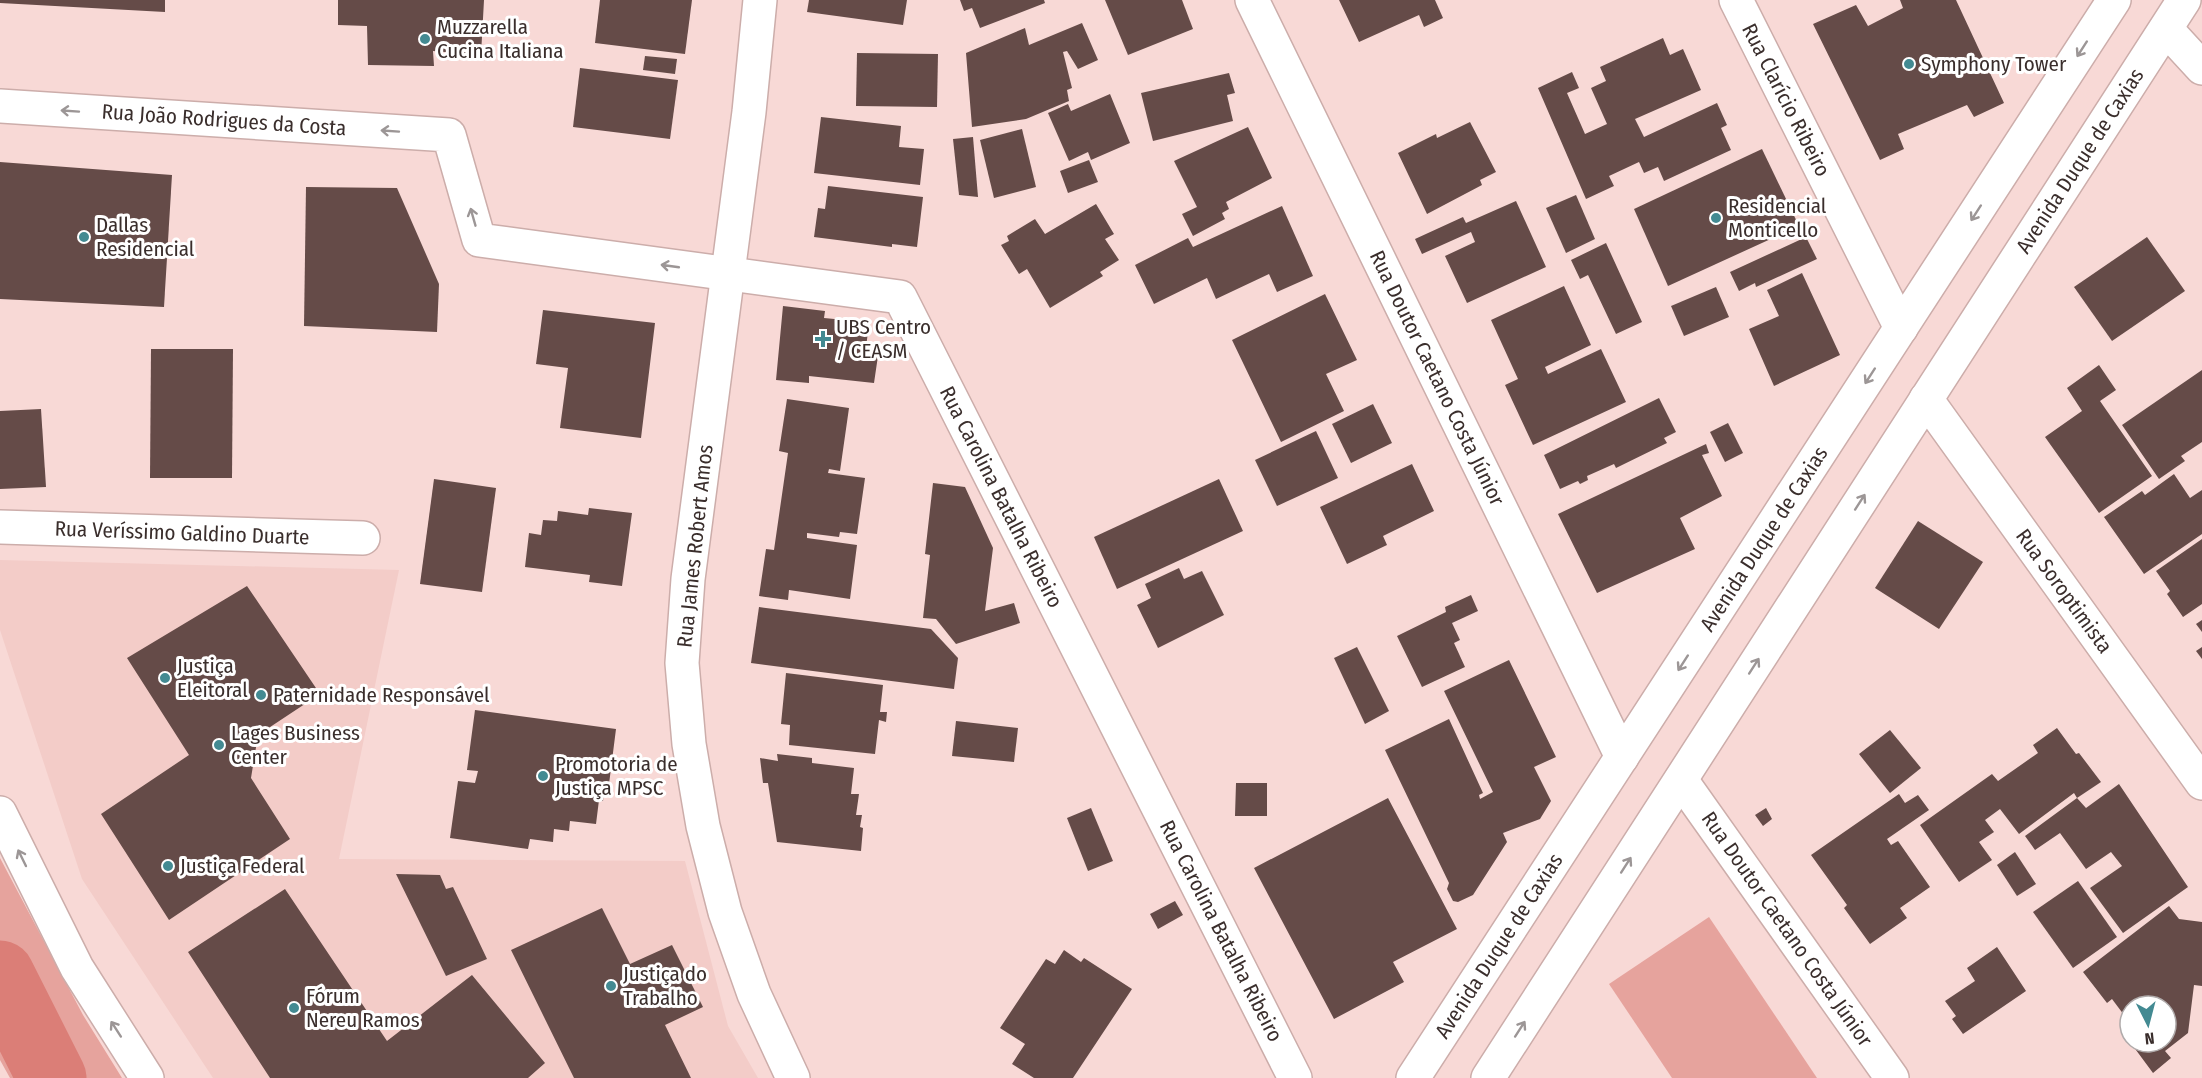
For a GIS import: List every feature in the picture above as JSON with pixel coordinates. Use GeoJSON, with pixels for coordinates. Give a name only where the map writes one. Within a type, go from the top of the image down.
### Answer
{"type":"FeatureCollection","features":[{"type":"Feature","properties":{"kind":"street","name":"Rua James Robert Amos"},"geometry":{"type":"LineString","coordinates":[[760,0],[749,112],[688,579],[682,663],[689,744],[703,826],[725,912],[754,994],[793,1078]]}},
{"type":"Feature","properties":{"kind":"street","name":"Rua Doutor Caetano Costa Júnior"},"geometry":{"type":"LineString","coordinates":[[1252,0],[1622,757]]}},
{"type":"Feature","properties":{"kind":"street","name":"Rua Clarício Ribeiro"},"geometry":{"type":"LineString","coordinates":[[1736,0],[1901,328]]}},
{"type":"Feature","properties":{"kind":"street","name":"Avenida Duque de Caxias"},"geometry":{"type":"LineString","coordinates":[[1413,1078],[2114,0]]}},
{"type":"Feature","properties":{"kind":"street","name":"Avenida Duque de Caxias"},"geometry":{"type":"LineString","coordinates":[[1488,1078],[2184,0]]}},
{"type":"Feature","properties":{"kind":"street"},"geometry":{"type":"LineString","coordinates":[[2166,28],[2202,68]]}},
{"type":"Feature","properties":{"kind":"street","name":"Rua João Rodrigues da Costa"},"geometry":{"type":"LineString","coordinates":[[0,106],[449,135]]}},
{"type":"Feature","properties":{"kind":"street","name":"Rua Carolina Batalha Ribeiro"},"geometry":{"type":"LineString","coordinates":[[449,135],[479,240],[900,297],[1295,1078]]}},
{"type":"Feature","properties":{"kind":"street","name":"Rua Soroptimista"},"geometry":{"type":"LineString","coordinates":[[1926,399],[2202,783]]}},
{"type":"Feature","properties":{"kind":"street","name":"Rua Veríssimo Galdino Duarte"},"geometry":{"type":"LineString","coordinates":[[0,527],[363,538]]}},
{"type":"Feature","properties":{"kind":"street","name":"Rua Doutor Caetano Costa Júnior"},"geometry":{"type":"LineString","coordinates":[[1681,780],[1892,1078]]}},
{"type":"Feature","properties":{"kind":"street"},"geometry":{"type":"LineString","coordinates":[[0,813],[76,968],[147,1078]]}},
{"type":"Feature","properties":{"kind":"shaded area"},"geometry":{"type":"Polygon","coordinates":[[[0,560],[399,570],[339,859],[685,861],[728,1026],[758,1078],[213,1078],[82,879],[0,630],[0,560]]]}},
{"type":"Feature","properties":{"kind":"shaded area"},"geometry":{"type":"Polygon","coordinates":[[[0,858],[83,1015],[122,1078],[10,1078],[0,1060],[0,858]]]}},
{"type":"Feature","properties":{"kind":"shaded area"},"geometry":{"type":"Polygon","coordinates":[[[1709,917],[1817,1078],[1672,1078],[1609,984],[1709,917]]]}},
{"type":"Feature","properties":{"kind":"building"},"geometry":{"type":"Polygon","coordinates":[[[0,0],[165,0],[165,12],[0,3],[0,0]]]}},
{"type":"Feature","properties":{"kind":"building","name":"Muzzarella Cucina Italiana"},"geometry":{"type":"Polygon","coordinates":[[[338,0],[484,0],[481,55],[433,51],[434,66],[368,65],[367,26],[338,25],[338,0]]]}},
{"type":"Feature","properties":{"kind":"building"},"geometry":{"type":"Polygon","coordinates":[[[600,0],[692,0],[685,54],[595,43],[600,0]]]}},
{"type":"Feature","properties":{"kind":"building"},"geometry":{"type":"Polygon","coordinates":[[[809,0],[907,0],[903,25],[807,12],[809,0]]]}},
{"type":"Feature","properties":{"kind":"building"},"geometry":{"type":"Polygon","coordinates":[[[960,0],[1044,0],[1045,3],[980,28],[972,8],[964,11],[960,0]]]}},
{"type":"Feature","properties":{"kind":"building"},"geometry":{"type":"Polygon","coordinates":[[[1105,0],[1182,0],[1193,29],[1128,55],[1105,0]]]}},
{"type":"Feature","properties":{"kind":"building"},"geometry":{"type":"Polygon","coordinates":[[[1339,0],[1435,0],[1443,18],[1424,27],[1419,15],[1359,42],[1339,0]]]}},
{"type":"Feature","properties":{"kind":"building","name":"Symphony Tower"},"geometry":{"type":"Polygon","coordinates":[[[1900,0],[1956,0],[2004,103],[1974,117],[1967,105],[1898,134],[1904,149],[1880,160],[1813,24],[1856,5],[1868,26],[1903,8],[1900,0]]]}},
{"type":"Feature","properties":{"kind":"building"},"geometry":{"type":"Polygon","coordinates":[[[1082,23],[1098,60],[1078,69],[1067,51],[1063,52],[1072,88],[1067,90],[1069,101],[1026,119],[972,127],[966,53],[1025,28],[1029,45],[1082,23]]]}},
{"type":"Feature","properties":{"kind":"building"},"geometry":{"type":"Polygon","coordinates":[[[1663,38],[1670,55],[1683,49],[1701,90],[1635,119],[1644,137],[1717,103],[1727,125],[1721,128],[1731,150],[1664,181],[1658,167],[1644,173],[1639,162],[1609,176],[1614,186],[1586,199],[1538,88],[1572,72],[1579,88],[1567,93],[1585,134],[1607,124],[1591,88],[1606,81],[1600,67],[1663,38]]]}},
{"type":"Feature","properties":{"kind":"building"},"geometry":{"type":"Polygon","coordinates":[[[857,53],[938,54],[937,107],[856,106],[857,53]]]}},
{"type":"Feature","properties":{"kind":"building"},"geometry":{"type":"Polygon","coordinates":[[[645,56],[677,59],[675,74],[643,70],[645,56]]]}},
{"type":"Feature","properties":{"kind":"building"},"geometry":{"type":"Polygon","coordinates":[[[580,68],[678,80],[670,139],[573,127],[580,68]]]}},
{"type":"Feature","properties":{"kind":"building"},"geometry":{"type":"Polygon","coordinates":[[[1229,73],[1235,93],[1227,95],[1233,121],[1153,141],[1141,93],[1229,73]]]}},
{"type":"Feature","properties":{"kind":"building"},"geometry":{"type":"Polygon","coordinates":[[[1110,94],[1130,143],[1091,160],[1088,152],[1069,161],[1048,113],[1068,104],[1071,111],[1110,94]]]}},
{"type":"Feature","properties":{"kind":"building"},"geometry":{"type":"Polygon","coordinates":[[[821,117],[901,126],[899,147],[924,149],[920,185],[814,173],[821,117]]]}},
{"type":"Feature","properties":{"kind":"building"},"geometry":{"type":"Polygon","coordinates":[[[1470,122],[1496,172],[1480,180],[1482,185],[1427,214],[1398,153],[1436,134],[1437,138],[1470,122]]]}},
{"type":"Feature","properties":{"kind":"building"},"geometry":{"type":"Polygon","coordinates":[[[1248,127],[1272,178],[1226,202],[1229,209],[1222,213],[1225,219],[1193,236],[1182,214],[1197,207],[1174,161],[1248,127]]]}},
{"type":"Feature","properties":{"kind":"building"},"geometry":{"type":"Polygon","coordinates":[[[1022,129],[1036,187],[994,198],[980,140],[1022,129]]]}},
{"type":"Feature","properties":{"kind":"building"},"geometry":{"type":"Polygon","coordinates":[[[973,137],[978,197],[959,195],[953,139],[973,137]]]}},
{"type":"Feature","properties":{"kind":"building","name":"Residencial Monticello"},"geometry":{"type":"Polygon","coordinates":[[[1762,149],[1799,226],[1668,286],[1634,209],[1762,149]]]}},
{"type":"Feature","properties":{"kind":"building"},"geometry":{"type":"Polygon","coordinates":[[[1089,160],[1098,182],[1068,193],[1060,171],[1089,160]]]}},
{"type":"Feature","properties":{"kind":"building","name":"Dallas Residencial"},"geometry":{"type":"Polygon","coordinates":[[[0,162],[172,175],[164,307],[0,299],[0,162]]]}},
{"type":"Feature","properties":{"kind":"building"},"geometry":{"type":"Polygon","coordinates":[[[828,186],[923,197],[917,247],[892,244],[892,247],[814,237],[818,208],[825,209],[828,186]]]}},
{"type":"Feature","properties":{"kind":"building"},"geometry":{"type":"Polygon","coordinates":[[[306,187],[397,188],[439,284],[437,332],[304,326],[306,187]]]}},
{"type":"Feature","properties":{"kind":"building"},"geometry":{"type":"Polygon","coordinates":[[[1576,195],[1595,239],[1566,253],[1546,208],[1576,195]]]}},
{"type":"Feature","properties":{"kind":"building"},"geometry":{"type":"Polygon","coordinates":[[[1516,201],[1546,267],[1467,303],[1445,256],[1475,242],[1471,232],[1422,254],[1415,239],[1463,217],[1466,223],[1516,201]]]}},
{"type":"Feature","properties":{"kind":"building"},"geometry":{"type":"Polygon","coordinates":[[[1096,204],[1114,234],[1105,239],[1119,260],[1100,272],[1103,276],[1050,308],[1027,269],[1019,274],[1001,245],[1009,241],[1007,236],[1035,219],[1045,234],[1096,204]]]}},
{"type":"Feature","properties":{"kind":"building"},"geometry":{"type":"Polygon","coordinates":[[[1282,206],[1313,276],[1277,292],[1269,274],[1216,299],[1207,278],[1154,304],[1135,265],[1188,238],[1193,247],[1282,206]]]}},
{"type":"Feature","properties":{"kind":"building"},"geometry":{"type":"Polygon","coordinates":[[[1806,237],[1817,259],[1756,287],[1755,283],[1739,291],[1730,272],[1806,237]]]}},
{"type":"Feature","properties":{"kind":"building"},"geometry":{"type":"Polygon","coordinates":[[[2147,237],[2185,291],[2112,341],[2074,287],[2147,237]]]}},
{"type":"Feature","properties":{"kind":"building"},"geometry":{"type":"Polygon","coordinates":[[[1606,243],[1642,322],[1616,334],[1588,275],[1580,279],[1571,260],[1606,243]]]}},
{"type":"Feature","properties":{"kind":"building"},"geometry":{"type":"Polygon","coordinates":[[[1802,273],[1840,355],[1774,386],[1749,329],[1779,316],[1767,290],[1802,273]]]}},
{"type":"Feature","properties":{"kind":"building"},"geometry":{"type":"Polygon","coordinates":[[[1564,286],[1591,345],[1545,367],[1548,374],[1601,349],[1626,402],[1533,445],[1505,385],[1518,379],[1491,320],[1564,286]]]}},
{"type":"Feature","properties":{"kind":"building"},"geometry":{"type":"Polygon","coordinates":[[[1716,287],[1729,317],[1684,336],[1671,306],[1716,287]]]}},
{"type":"Feature","properties":{"kind":"building"},"geometry":{"type":"Polygon","coordinates":[[[1325,294],[1357,360],[1326,374],[1344,411],[1281,442],[1232,340],[1325,294]]]}},
{"type":"Feature","properties":{"kind":"building","name":"UBS Centro / CEASM"},"geometry":{"type":"Polygon","coordinates":[[[783,306],[825,311],[824,318],[855,321],[854,330],[868,332],[866,347],[879,349],[874,383],[809,376],[809,383],[776,380],[783,306]]]}},
{"type":"Feature","properties":{"kind":"building"},"geometry":{"type":"Polygon","coordinates":[[[543,310],[655,323],[641,438],[560,428],[568,368],[536,364],[543,310]]]}},
{"type":"Feature","properties":{"kind":"building"},"geometry":{"type":"Polygon","coordinates":[[[151,349],[233,349],[232,478],[150,478],[151,349]]]}},
{"type":"Feature","properties":{"kind":"building"},"geometry":{"type":"Polygon","coordinates":[[[2099,365],[2116,390],[2100,401],[2152,476],[2099,513],[2045,437],[2082,411],[2067,388],[2099,365]]]}},
{"type":"Feature","properties":{"kind":"building"},"geometry":{"type":"Polygon","coordinates":[[[2202,370],[2202,442],[2181,456],[2185,461],[2159,479],[2122,425],[2202,370]]]}},
{"type":"Feature","properties":{"kind":"building"},"geometry":{"type":"Polygon","coordinates":[[[1659,398],[1676,432],[1664,438],[1667,443],[1616,468],[1614,464],[1587,476],[1588,480],[1580,484],[1578,481],[1560,489],[1544,455],[1659,398]]]}},
{"type":"Feature","properties":{"kind":"building"},"geometry":{"type":"Polygon","coordinates":[[[787,399],[849,408],[840,471],[829,469],[828,473],[865,478],[857,534],[840,532],[839,537],[807,533],[807,538],[857,545],[850,599],[789,590],[788,600],[759,596],[766,549],[774,550],[788,453],[779,451],[787,399]]]}},
{"type":"Feature","properties":{"kind":"building"},"geometry":{"type":"Polygon","coordinates":[[[1373,404],[1392,443],[1351,463],[1332,424],[1373,404]]]}},
{"type":"Feature","properties":{"kind":"building"},"geometry":{"type":"Polygon","coordinates":[[[41,409],[46,487],[0,489],[0,411],[41,409]]]}},
{"type":"Feature","properties":{"kind":"building"},"geometry":{"type":"Polygon","coordinates":[[[1728,423],[1743,453],[1725,462],[1710,432],[1728,423]]]}},
{"type":"Feature","properties":{"kind":"building"},"geometry":{"type":"Polygon","coordinates":[[[1316,431],[1338,478],[1277,506],[1255,460],[1316,431]]]}},
{"type":"Feature","properties":{"kind":"building"},"geometry":{"type":"Polygon","coordinates":[[[1706,444],[1709,453],[1702,455],[1722,496],[1680,518],[1695,549],[1597,593],[1558,514],[1706,444]]]}},
{"type":"Feature","properties":{"kind":"building"},"geometry":{"type":"Polygon","coordinates":[[[1412,464],[1434,511],[1383,536],[1387,545],[1347,564],[1320,507],[1412,464]]]}},
{"type":"Feature","properties":{"kind":"building"},"geometry":{"type":"Polygon","coordinates":[[[2174,474],[2190,498],[2202,490],[2202,534],[2144,574],[2104,517],[2142,491],[2145,495],[2174,474]]]}},
{"type":"Feature","properties":{"kind":"building"},"geometry":{"type":"Polygon","coordinates":[[[434,479],[496,488],[482,592],[420,584],[434,479]]]}},
{"type":"Feature","properties":{"kind":"building"},"geometry":{"type":"Polygon","coordinates":[[[1219,479],[1243,531],[1117,589],[1094,537],[1219,479]]]}},
{"type":"Feature","properties":{"kind":"building"},"geometry":{"type":"Polygon","coordinates":[[[933,483],[965,487],[993,548],[985,611],[1014,603],[1020,623],[956,644],[936,619],[923,618],[930,555],[925,554],[933,483]]]}},
{"type":"Feature","properties":{"kind":"building"},"geometry":{"type":"Polygon","coordinates":[[[589,508],[632,513],[622,586],[589,582],[590,575],[525,567],[529,533],[541,535],[543,520],[557,521],[558,511],[588,515],[589,508]]]}},
{"type":"Feature","properties":{"kind":"building"},"geometry":{"type":"Polygon","coordinates":[[[1918,521],[1983,562],[1939,629],[1875,588],[1918,521]]]}},
{"type":"Feature","properties":{"kind":"building"},"geometry":{"type":"Polygon","coordinates":[[[2202,539],[2202,604],[2183,617],[2167,594],[2170,591],[2156,571],[2202,539]]]}},
{"type":"Feature","properties":{"kind":"building"},"geometry":{"type":"Polygon","coordinates":[[[1179,568],[1184,579],[1202,571],[1224,615],[1158,648],[1137,605],[1151,598],[1145,584],[1179,568]]]}},
{"type":"Feature","properties":{"kind":"building","name":"Lages Business Center"},"geometry":{"type":"Polygon","coordinates":[[[247,586],[320,694],[258,735],[251,778],[290,839],[169,920],[101,814],[189,755],[127,658],[247,586]]]}},
{"type":"Feature","properties":{"kind":"building"},"geometry":{"type":"Polygon","coordinates":[[[1471,595],[1478,611],[1452,623],[1460,640],[1454,643],[1465,667],[1422,687],[1397,636],[1446,612],[1445,607],[1471,595]]]}},
{"type":"Feature","properties":{"kind":"building"},"geometry":{"type":"Polygon","coordinates":[[[759,607],[931,629],[958,658],[954,689],[751,663],[759,607]]]}},
{"type":"Feature","properties":{"kind":"building"},"geometry":{"type":"Polygon","coordinates":[[[2202,620],[2202,632],[2196,624],[2202,620]]]}},
{"type":"Feature","properties":{"kind":"building"},"geometry":{"type":"Polygon","coordinates":[[[1357,647],[1389,711],[1365,724],[1334,658],[1357,647]]]}},
{"type":"Feature","properties":{"kind":"building"},"geometry":{"type":"Polygon","coordinates":[[[2202,647],[2202,659],[2196,651],[2202,647]]]}},
{"type":"Feature","properties":{"kind":"building"},"geometry":{"type":"Polygon","coordinates":[[[1509,660],[1556,757],[1534,767],[1551,801],[1540,819],[1503,833],[1507,842],[1473,895],[1458,902],[1453,901],[1447,889],[1449,883],[1385,750],[1449,719],[1483,793],[1479,795],[1480,799],[1493,792],[1444,691],[1509,660]]]}},
{"type":"Feature","properties":{"kind":"building"},"geometry":{"type":"Polygon","coordinates":[[[786,673],[883,685],[880,712],[887,712],[886,722],[879,720],[875,754],[789,745],[790,725],[781,724],[786,673]]]}},
{"type":"Feature","properties":{"kind":"building","name":"Promotoria de Justiça MPSC"},"geometry":{"type":"Polygon","coordinates":[[[475,710],[616,729],[608,792],[604,791],[603,801],[599,800],[596,824],[570,821],[569,831],[554,829],[553,842],[530,839],[528,849],[450,838],[458,781],[475,783],[478,771],[467,770],[475,710]]]}},
{"type":"Feature","properties":{"kind":"building"},"geometry":{"type":"Polygon","coordinates":[[[956,721],[1018,728],[1014,762],[952,756],[956,721]]]}},
{"type":"Feature","properties":{"kind":"building"},"geometry":{"type":"Polygon","coordinates":[[[2057,728],[2101,782],[2077,798],[2074,793],[2019,834],[2000,809],[1985,820],[1994,832],[1979,842],[1992,860],[1959,882],[1920,825],[1992,774],[1998,781],[2038,753],[2033,745],[2057,728]]]}},
{"type":"Feature","properties":{"kind":"building"},"geometry":{"type":"Polygon","coordinates":[[[1890,730],[1921,768],[1890,793],[1859,754],[1890,730]]]}},
{"type":"Feature","properties":{"kind":"building"},"geometry":{"type":"Polygon","coordinates":[[[777,754],[812,758],[812,763],[854,768],[851,794],[859,794],[856,815],[862,815],[861,851],[777,842],[768,783],[763,783],[760,758],[778,761],[777,754]]]}},
{"type":"Feature","properties":{"kind":"building"},"geometry":{"type":"Polygon","coordinates":[[[1236,783],[1267,783],[1267,816],[1235,816],[1236,783]]]}},
{"type":"Feature","properties":{"kind":"building"},"geometry":{"type":"Polygon","coordinates":[[[2119,784],[2188,887],[2123,933],[2090,888],[2122,866],[2111,852],[2086,869],[2060,833],[2035,850],[2025,836],[2077,798],[2086,808],[2119,784]]]}},
{"type":"Feature","properties":{"kind":"building"},"geometry":{"type":"Polygon","coordinates":[[[1899,794],[1905,803],[1918,795],[1929,810],[1887,839],[1891,845],[1898,841],[1930,887],[1900,908],[1907,918],[1870,944],[1844,908],[1847,905],[1811,855],[1899,794]]]}},
{"type":"Feature","properties":{"kind":"building"},"geometry":{"type":"Polygon","coordinates":[[[1388,798],[1457,929],[1393,962],[1404,982],[1334,1019],[1254,868],[1388,798]]]}},
{"type":"Feature","properties":{"kind":"building"},"geometry":{"type":"Polygon","coordinates":[[[1091,808],[1113,861],[1088,871],[1067,818],[1091,808]]]}},
{"type":"Feature","properties":{"kind":"building"},"geometry":{"type":"Polygon","coordinates":[[[1766,808],[1772,819],[1763,826],[1755,815],[1766,808]]]}},
{"type":"Feature","properties":{"kind":"building"},"geometry":{"type":"Polygon","coordinates":[[[2015,852],[2036,884],[2017,896],[1997,865],[2015,852]]]}},
{"type":"Feature","properties":{"kind":"building"},"geometry":{"type":"Polygon","coordinates":[[[396,874],[440,875],[446,889],[453,887],[487,959],[446,976],[396,874]]]}},
{"type":"Feature","properties":{"kind":"building"},"geometry":{"type":"Polygon","coordinates":[[[2078,881],[2117,937],[2073,968],[2033,912],[2078,881]]]}},
{"type":"Feature","properties":{"kind":"building","name":"Fórum Nereu Ramos"},"geometry":{"type":"Polygon","coordinates":[[[285,889],[387,1041],[472,975],[545,1063],[528,1078],[270,1078],[188,952],[285,889]]]}},
{"type":"Feature","properties":{"kind":"building"},"geometry":{"type":"Polygon","coordinates":[[[1175,901],[1183,915],[1158,929],[1150,914],[1175,901]]]}},
{"type":"Feature","properties":{"kind":"building"},"geometry":{"type":"Polygon","coordinates":[[[2169,906],[2179,919],[2202,922],[2202,986],[2194,985],[2188,1033],[2178,1041],[2178,994],[2118,994],[2118,1007],[2112,999],[2107,1003],[2083,972],[2169,906]]]}},
{"type":"Feature","properties":{"kind":"building","name":"Justiça do Trabalho"},"geometry":{"type":"Polygon","coordinates":[[[602,908],[630,964],[672,945],[703,1007],[665,1025],[691,1078],[574,1078],[511,950],[602,908]]]}},
{"type":"Feature","properties":{"kind":"building"},"geometry":{"type":"Polygon","coordinates":[[[1997,947],[2026,991],[1963,1034],[1952,1019],[1956,1016],[1945,1001],[1975,981],[1967,968],[1997,947]]]}},
{"type":"Feature","properties":{"kind":"building"},"geometry":{"type":"Polygon","coordinates":[[[1064,950],[1081,962],[1084,958],[1132,989],[1073,1078],[1034,1078],[1012,1064],[1025,1044],[1000,1028],[1046,959],[1055,964],[1064,950]]]}},
{"type":"Feature","properties":{"kind":"building"},"geometry":{"type":"Polygon","coordinates":[[[2139,1054],[2168,1054],[2171,1058],[2153,1073],[2139,1054]]]}},
{"type":"Feature","properties":{"kind":"waterway"},"geometry":{"type":"LineString","coordinates":[[0,975],[52,1078]]}},
{"type":"Feature","properties":{"kind":"place","name":"Muzzarella Cucina Italiana"},"geometry":{"type":"Point","coordinates":[425,39]}},
{"type":"Feature","properties":{"kind":"place","name":"Symphony Tower"},"geometry":{"type":"Point","coordinates":[1909,64]}},
{"type":"Feature","properties":{"kind":"place","name":"Residencial Monticello"},"geometry":{"type":"Point","coordinates":[1716,218]}},
{"type":"Feature","properties":{"kind":"place","name":"Dallas Residencial"},"geometry":{"type":"Point","coordinates":[84,237]}},
{"type":"Feature","properties":{"kind":"place","name":"UBS Centro / CEASM"},"geometry":{"type":"Point","coordinates":[823,339]}},
{"type":"Feature","properties":{"kind":"place","name":"Justiça Eleitoral"},"geometry":{"type":"Point","coordinates":[165,678]}},
{"type":"Feature","properties":{"kind":"place","name":"Paternidade Responsável"},"geometry":{"type":"Point","coordinates":[261,695]}},
{"type":"Feature","properties":{"kind":"place","name":"Lages Business Center"},"geometry":{"type":"Point","coordinates":[219,745]}},
{"type":"Feature","properties":{"kind":"place","name":"Promotoria de Justiça MPSC"},"geometry":{"type":"Point","coordinates":[543,776]}},
{"type":"Feature","properties":{"kind":"place","name":"Justiça Federal"},"geometry":{"type":"Point","coordinates":[168,866]}},
{"type":"Feature","properties":{"kind":"place","name":"Justiça do Trabalho"},"geometry":{"type":"Point","coordinates":[611,986]}},
{"type":"Feature","properties":{"kind":"place","name":"Fórum Nereu Ramos"},"geometry":{"type":"Point","coordinates":[294,1008]}}]}
